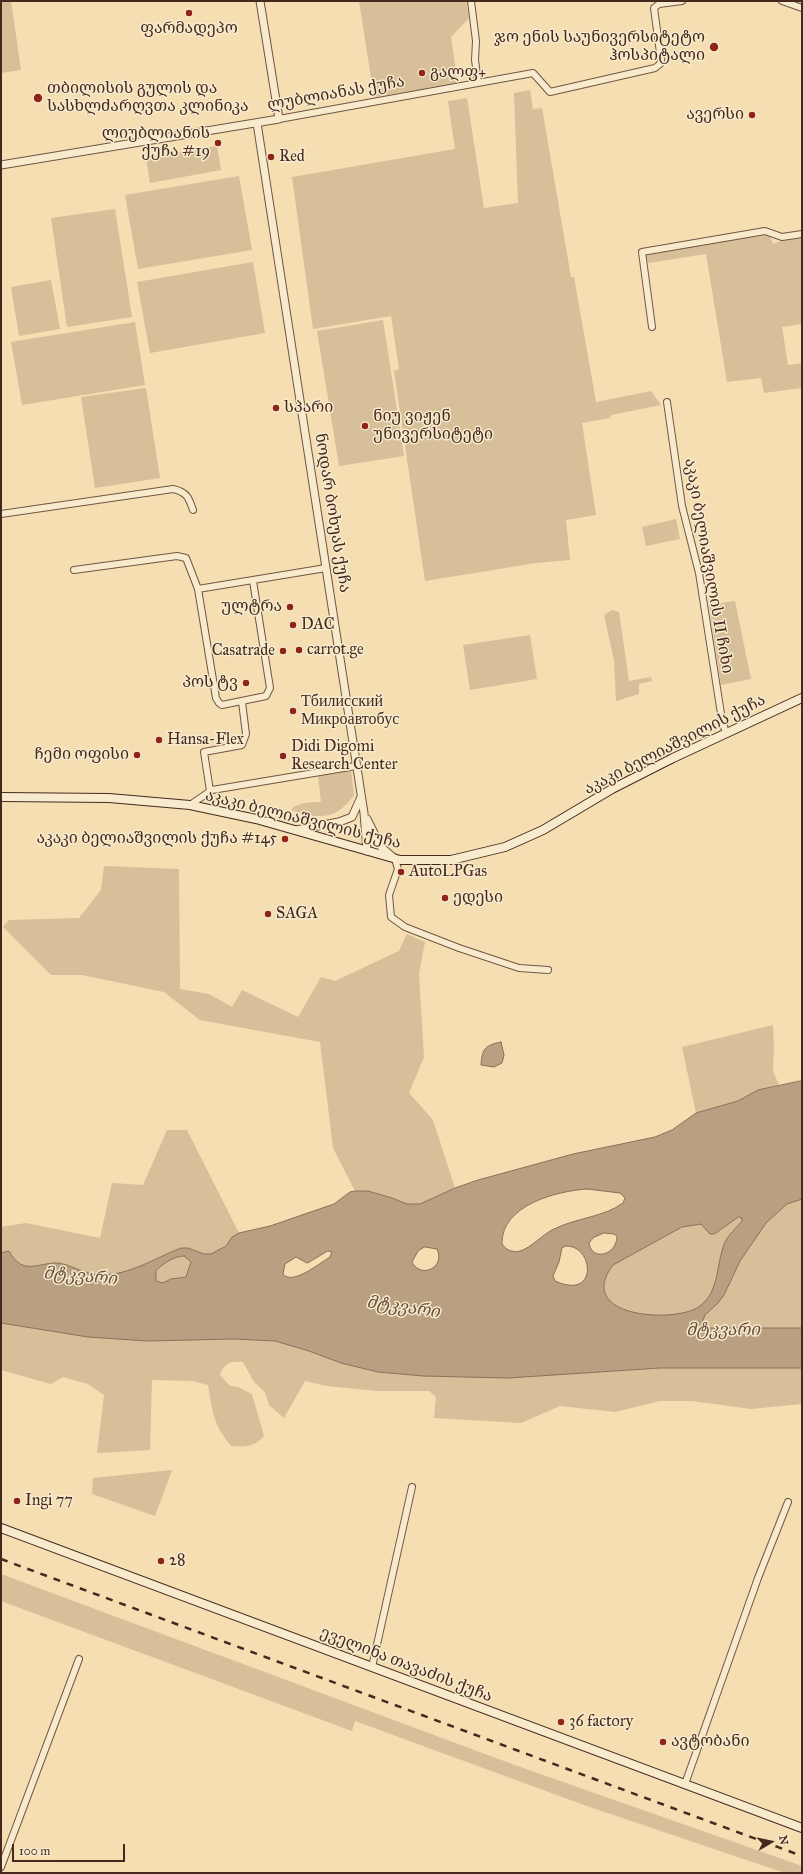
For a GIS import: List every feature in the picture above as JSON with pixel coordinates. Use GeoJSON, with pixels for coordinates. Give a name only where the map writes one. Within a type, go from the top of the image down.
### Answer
{"type":"FeatureCollection","features":[{"type":"Feature","properties":{"kind":"main road","name":"აკაკი ბელიაშვილის ქუჩა"},"geometry":{"type":"LineString","coordinates":[[1,797],[109,798],[190,805],[295,830],[400,860],[451,860],[505,847],[543,830],[612,789],[726,733],[802,698]]}},
{"type":"Feature","properties":{"kind":"main road","name":"ეველინა თავაძის ქუჩა"},"geometry":{"type":"LineString","coordinates":[[1,1528],[802,1828]]}},
{"type":"Feature","properties":{"kind":"street"},"geometry":{"type":"LineString","coordinates":[[260,1],[279,119]]}},
{"type":"Feature","properties":{"kind":"street"},"geometry":{"type":"LineString","coordinates":[[471,1],[476,41],[475,60],[478,82]]}},
{"type":"Feature","properties":{"kind":"street","name":"ლუბლიანას ქუჩა"},"geometry":{"type":"LineString","coordinates":[[1,165],[257,123],[533,73],[550,92],[658,66],[661,60],[654,8],[658,4],[682,1]]}},
{"type":"Feature","properties":{"kind":"street"},"geometry":{"type":"LineString","coordinates":[[782,1],[802,8]]}},
{"type":"Feature","properties":{"kind":"street","name":"ნოდარ ბოხუას ქუჩა"},"geometry":{"type":"LineString","coordinates":[[257,123],[364,813]]}},
{"type":"Feature","properties":{"kind":"street"},"geometry":{"type":"LineString","coordinates":[[652,327],[642,252],[765,231],[782,237],[802,234]]}},
{"type":"Feature","properties":{"kind":"street","name":"აკაკი ბელიაშვილის II ჩიხი"},"geometry":{"type":"LineString","coordinates":[[666,402],[682,506],[699,573],[722,720],[726,733]]}},
{"type":"Feature","properties":{"kind":"street"},"geometry":{"type":"LineString","coordinates":[[1,514],[173,489],[182,491],[188,496],[193,510]]}},
{"type":"Feature","properties":{"kind":"street"},"geometry":{"type":"LineString","coordinates":[[74,570],[177,556],[186,558],[198,589],[217,701],[222,705],[266,696],[270,688],[253,581]]}},
{"type":"Feature","properties":{"kind":"street"},"geometry":{"type":"LineString","coordinates":[[198,589],[326,568]]}},
{"type":"Feature","properties":{"kind":"street"},"geometry":{"type":"LineString","coordinates":[[210,791],[204,752],[242,745],[246,734],[242,702]]}},
{"type":"Feature","properties":{"kind":"street"},"geometry":{"type":"LineString","coordinates":[[190,805],[210,791],[356,766]]}},
{"type":"Feature","properties":{"kind":"street"},"geometry":{"type":"LineString","coordinates":[[295,830],[339,822],[352,817],[361,797]]}},
{"type":"Feature","properties":{"kind":"street"},"geometry":{"type":"LineString","coordinates":[[364,813],[381,847],[395,858],[398,869],[389,895],[391,917],[405,927],[459,948],[519,968],[548,970]]}},
{"type":"Feature","properties":{"kind":"street"},"geometry":{"type":"LineString","coordinates":[[364,813],[367,851]]}},
{"type":"Feature","properties":{"kind":"street"},"geometry":{"type":"LineString","coordinates":[[372,1667],[412,1487]]}},
{"type":"Feature","properties":{"kind":"street"},"geometry":{"type":"LineString","coordinates":[[685,1784],[758,1578],[788,1502]]}},
{"type":"Feature","properties":{"kind":"street"},"geometry":{"type":"LineString","coordinates":[[1,1867],[79,1659]]}},
{"type":"Feature","properties":{"kind":"shaded area"},"geometry":{"type":"Polygon","coordinates":[[[1,1],[11,1],[21,70],[1,73],[1,1]]]}},
{"type":"Feature","properties":{"kind":"shaded area"},"geometry":{"type":"Polygon","coordinates":[[[359,1],[466,1],[469,18],[451,37],[458,85],[374,97],[359,1]]]}},
{"type":"Feature","properties":{"kind":"shaded area"},"geometry":{"type":"Polygon","coordinates":[[[530,90],[533,109],[542,108],[571,277],[574,277],[596,402],[651,391],[661,405],[611,415],[610,418],[582,423],[596,515],[566,520],[570,560],[536,563],[425,581],[394,371],[399,369],[391,316],[313,329],[292,177],[455,149],[448,101],[467,98],[484,208],[518,203],[514,93],[530,90]]]}},
{"type":"Feature","properties":{"kind":"shaded area"},"geometry":{"type":"Polygon","coordinates":[[[217,146],[221,170],[150,183],[146,158],[217,146]]]}},
{"type":"Feature","properties":{"kind":"shaded area"},"geometry":{"type":"Polygon","coordinates":[[[239,176],[252,250],[138,269],[125,195],[239,176]]]}},
{"type":"Feature","properties":{"kind":"shaded area"},"geometry":{"type":"Polygon","coordinates":[[[115,209],[132,317],[67,327],[51,218],[115,209]]]}},
{"type":"Feature","properties":{"kind":"shaded area"},"geometry":{"type":"Polygon","coordinates":[[[769,234],[773,244],[783,240],[802,237],[802,324],[782,327],[788,365],[802,363],[802,388],[764,393],[761,378],[727,382],[706,254],[648,263],[646,255],[769,234]]]}},
{"type":"Feature","properties":{"kind":"shaded area"},"geometry":{"type":"Polygon","coordinates":[[[253,262],[265,333],[150,353],[137,282],[253,262]]]}},
{"type":"Feature","properties":{"kind":"shaded area"},"geometry":{"type":"Polygon","coordinates":[[[51,280],[60,329],[19,336],[11,287],[51,280]]]}},
{"type":"Feature","properties":{"kind":"shaded area"},"geometry":{"type":"Polygon","coordinates":[[[383,320],[404,456],[339,466],[317,331],[383,320]]]}},
{"type":"Feature","properties":{"kind":"shaded area"},"geometry":{"type":"Polygon","coordinates":[[[135,322],[145,385],[22,405],[11,342],[135,322]]]}},
{"type":"Feature","properties":{"kind":"shaded area"},"geometry":{"type":"Polygon","coordinates":[[[146,388],[160,478],[95,488],[81,397],[146,388]]]}},
{"type":"Feature","properties":{"kind":"shaded area"},"geometry":{"type":"Polygon","coordinates":[[[676,519],[680,539],[646,546],[642,527],[676,519]]]}},
{"type":"Feature","properties":{"kind":"shaded area"},"geometry":{"type":"Polygon","coordinates":[[[735,601],[751,679],[721,685],[709,605],[735,601]]]}},
{"type":"Feature","properties":{"kind":"shaded area"},"geometry":{"type":"Polygon","coordinates":[[[612,610],[619,612],[629,681],[651,677],[652,681],[639,684],[639,694],[616,701],[614,660],[604,615],[612,610]]]}},
{"type":"Feature","properties":{"kind":"shaded area"},"geometry":{"type":"Polygon","coordinates":[[[530,635],[537,679],[470,690],[463,645],[530,635]]]}},
{"type":"Feature","properties":{"kind":"shaded area"},"geometry":{"type":"Polygon","coordinates":[[[351,770],[354,795],[340,810],[326,816],[318,816],[291,810],[300,804],[321,802],[318,776],[351,770]]]}},
{"type":"Feature","properties":{"kind":"shaded area"},"geometry":{"type":"Polygon","coordinates":[[[104,866],[179,869],[180,989],[209,994],[232,1007],[242,990],[298,1017],[321,977],[335,981],[399,951],[407,934],[425,942],[419,974],[424,1057],[409,1093],[433,1120],[455,1188],[420,1204],[407,1204],[368,1191],[355,1191],[333,1148],[320,1042],[200,1020],[164,992],[82,975],[51,975],[3,927],[9,920],[79,918],[101,890],[104,866]]]}},
{"type":"Feature","properties":{"kind":"shaded area"},"geometry":{"type":"Polygon","coordinates":[[[773,1025],[773,1071],[779,1085],[758,1090],[738,1101],[696,1113],[682,1047],[773,1025]]]}},
{"type":"Feature","properties":{"kind":"shaded area"},"geometry":{"type":"Polygon","coordinates":[[[167,1130],[187,1130],[239,1233],[223,1248],[213,1254],[208,1255],[181,1248],[130,1271],[108,1275],[98,1275],[84,1272],[60,1263],[25,1266],[14,1259],[9,1251],[1,1253],[1,1227],[26,1223],[100,1238],[112,1183],[143,1185],[167,1130]]]}},
{"type":"Feature","properties":{"kind":"shaded area"},"geometry":{"type":"Polygon","coordinates":[[[802,1199],[802,1328],[713,1328],[704,1325],[702,1323],[705,1315],[724,1295],[740,1261],[766,1223],[787,1204],[802,1199]]]}},
{"type":"Feature","properties":{"kind":"shaded area"},"geometry":{"type":"Polygon","coordinates":[[[739,1217],[742,1218],[742,1221],[729,1235],[724,1246],[718,1274],[712,1292],[700,1307],[688,1312],[671,1315],[632,1313],[617,1307],[606,1297],[604,1283],[613,1265],[682,1227],[701,1224],[714,1234],[739,1217]]]}},
{"type":"Feature","properties":{"kind":"shaded area"},"geometry":{"type":"Polygon","coordinates":[[[184,1256],[191,1262],[186,1277],[171,1279],[163,1283],[156,1281],[157,1272],[160,1267],[169,1260],[184,1256]]]}},
{"type":"Feature","properties":{"kind":"shaded area"},"geometry":{"type":"Polygon","coordinates":[[[1,1323],[88,1337],[147,1341],[234,1339],[275,1341],[309,1351],[341,1363],[378,1372],[423,1376],[508,1378],[660,1368],[802,1368],[802,1404],[751,1409],[692,1401],[660,1401],[615,1412],[560,1406],[521,1423],[434,1418],[436,1397],[429,1391],[377,1391],[326,1386],[305,1381],[284,1418],[269,1405],[265,1392],[254,1382],[243,1362],[235,1362],[226,1365],[220,1375],[230,1386],[238,1387],[252,1394],[264,1436],[257,1442],[250,1446],[231,1446],[217,1424],[208,1385],[192,1381],[152,1380],[150,1450],[97,1453],[104,1395],[88,1384],[63,1377],[51,1384],[1,1370],[1,1323]]]}},
{"type":"Feature","properties":{"kind":"shaded area"},"geometry":{"type":"Polygon","coordinates":[[[172,1470],[155,1516],[92,1494],[93,1478],[172,1470]]]}},
{"type":"Feature","properties":{"kind":"shaded area"},"geometry":{"type":"Polygon","coordinates":[[[1,1574],[512,1764],[802,1866],[802,1873],[785,1873],[584,1805],[355,1721],[352,1731],[1,1601],[1,1574]]]}},
{"type":"Feature","properties":{"kind":"water"},"geometry":{"type":"Polygon","coordinates":[[[501,1042],[504,1055],[502,1063],[494,1067],[481,1065],[482,1055],[485,1049],[488,1046],[501,1042]]]}},
{"type":"Feature","properties":{"kind":"water","name":"მტკვარი"},"geometry":{"type":"Polygon","coordinates":[[[802,1081],[802,1199],[787,1204],[766,1223],[740,1261],[724,1295],[705,1315],[702,1323],[709,1328],[802,1328],[802,1368],[660,1368],[508,1378],[423,1376],[378,1372],[341,1363],[309,1351],[275,1341],[234,1339],[147,1341],[88,1337],[1,1323],[1,1253],[9,1251],[14,1259],[25,1266],[57,1263],[89,1273],[101,1275],[132,1269],[181,1248],[188,1248],[204,1254],[211,1254],[226,1246],[232,1237],[239,1233],[270,1226],[334,1204],[350,1192],[368,1191],[407,1204],[420,1204],[455,1188],[478,1180],[573,1154],[655,1137],[672,1130],[696,1113],[738,1101],[758,1090],[802,1081]],[[587,1189],[575,1190],[547,1197],[521,1210],[511,1219],[504,1231],[502,1244],[506,1248],[515,1252],[520,1251],[554,1229],[615,1208],[623,1203],[625,1198],[620,1193],[587,1189]],[[739,1217],[714,1234],[710,1234],[701,1224],[682,1227],[613,1265],[604,1283],[606,1296],[617,1306],[633,1312],[652,1315],[671,1315],[688,1312],[700,1306],[711,1293],[717,1276],[725,1242],[742,1221],[742,1218],[739,1217]],[[604,1233],[593,1238],[589,1243],[591,1249],[595,1253],[604,1254],[613,1248],[616,1243],[617,1236],[614,1234],[604,1233]],[[566,1246],[562,1248],[559,1262],[553,1276],[555,1281],[569,1285],[579,1284],[585,1278],[588,1271],[586,1262],[582,1254],[575,1248],[566,1246]],[[425,1247],[418,1251],[412,1262],[421,1270],[431,1269],[438,1261],[439,1256],[437,1249],[425,1247]],[[328,1251],[307,1263],[296,1257],[285,1264],[283,1274],[287,1277],[293,1277],[306,1272],[330,1257],[332,1252],[328,1251]],[[184,1256],[172,1259],[156,1271],[156,1281],[163,1283],[171,1279],[186,1277],[191,1262],[184,1256]]]}},
{"type":"Feature","properties":{"kind":"railway"},"geometry":{"type":"LineString","coordinates":[[1,1559],[802,1856]]}},
{"type":"Feature","properties":{"kind":"place","name":"ფარმადეპო"},"geometry":{"type":"Point","coordinates":[189,13]}},
{"type":"Feature","properties":{"kind":"place","name":"ჯო ენის საუნივერსიტეტო ჰოსპიტალი"},"geometry":{"type":"Point","coordinates":[714,47]}},
{"type":"Feature","properties":{"kind":"place","name":"გალფ+"},"geometry":{"type":"Point","coordinates":[422,73]}},
{"type":"Feature","properties":{"kind":"place","name":"თბილისის გულის და სასხლძარღვთა კლინიკა"},"geometry":{"type":"Point","coordinates":[38,98]}},
{"type":"Feature","properties":{"kind":"place","name":"ავერსი"},"geometry":{"type":"Point","coordinates":[752,115]}},
{"type":"Feature","properties":{"kind":"place","name":"ლიუბლიანის ქუჩა #19"},"geometry":{"type":"Point","coordinates":[218,143]}},
{"type":"Feature","properties":{"kind":"place","name":"Red"},"geometry":{"type":"Point","coordinates":[271,157]}},
{"type":"Feature","properties":{"kind":"place","name":"სპარი"},"geometry":{"type":"Point","coordinates":[276,408]}},
{"type":"Feature","properties":{"kind":"place","name":"ნიუ ვიჟენ უნივერსიტეტი"},"geometry":{"type":"Point","coordinates":[365,426]}},
{"type":"Feature","properties":{"kind":"place","name":"ულტრა"},"geometry":{"type":"Point","coordinates":[290,607]}},
{"type":"Feature","properties":{"kind":"place","name":"DAC"},"geometry":{"type":"Point","coordinates":[293,625]}},
{"type":"Feature","properties":{"kind":"place","name":"carrot.ge"},"geometry":{"type":"Point","coordinates":[299,650]}},
{"type":"Feature","properties":{"kind":"place","name":"Casatrade"},"geometry":{"type":"Point","coordinates":[283,651]}},
{"type":"Feature","properties":{"kind":"place","name":"პოს ტვ"},"geometry":{"type":"Point","coordinates":[246,683]}},
{"type":"Feature","properties":{"kind":"place","name":"Тбилисский Микроавтобус"},"geometry":{"type":"Point","coordinates":[293,711]}},
{"type":"Feature","properties":{"kind":"place","name":"Hansa-Flex"},"geometry":{"type":"Point","coordinates":[159,740]}},
{"type":"Feature","properties":{"kind":"place","name":"ჩემი ოფისი"},"geometry":{"type":"Point","coordinates":[137,755]}},
{"type":"Feature","properties":{"kind":"place","name":"Didi Digomi Research Center"},"geometry":{"type":"Point","coordinates":[283,756]}},
{"type":"Feature","properties":{"kind":"place","name":"აკაკი ბელიაშვილის ქუჩა #145"},"geometry":{"type":"Point","coordinates":[285,839]}},
{"type":"Feature","properties":{"kind":"place","name":"AutoLPGas"},"geometry":{"type":"Point","coordinates":[401,872]}},
{"type":"Feature","properties":{"kind":"place","name":"ედესი"},"geometry":{"type":"Point","coordinates":[445,898]}},
{"type":"Feature","properties":{"kind":"place","name":"SAGA"},"geometry":{"type":"Point","coordinates":[268,914]}},
{"type":"Feature","properties":{"kind":"place","name":"Ingi 77"},"geometry":{"type":"Point","coordinates":[17,1501]}},
{"type":"Feature","properties":{"kind":"place","name":"28"},"geometry":{"type":"Point","coordinates":[161,1561]}},
{"type":"Feature","properties":{"kind":"place","name":"36 factory"},"geometry":{"type":"Point","coordinates":[561,1722]}},
{"type":"Feature","properties":{"kind":"place","name":"ავტობანი"},"geometry":{"type":"Point","coordinates":[663,1742]}}]}
